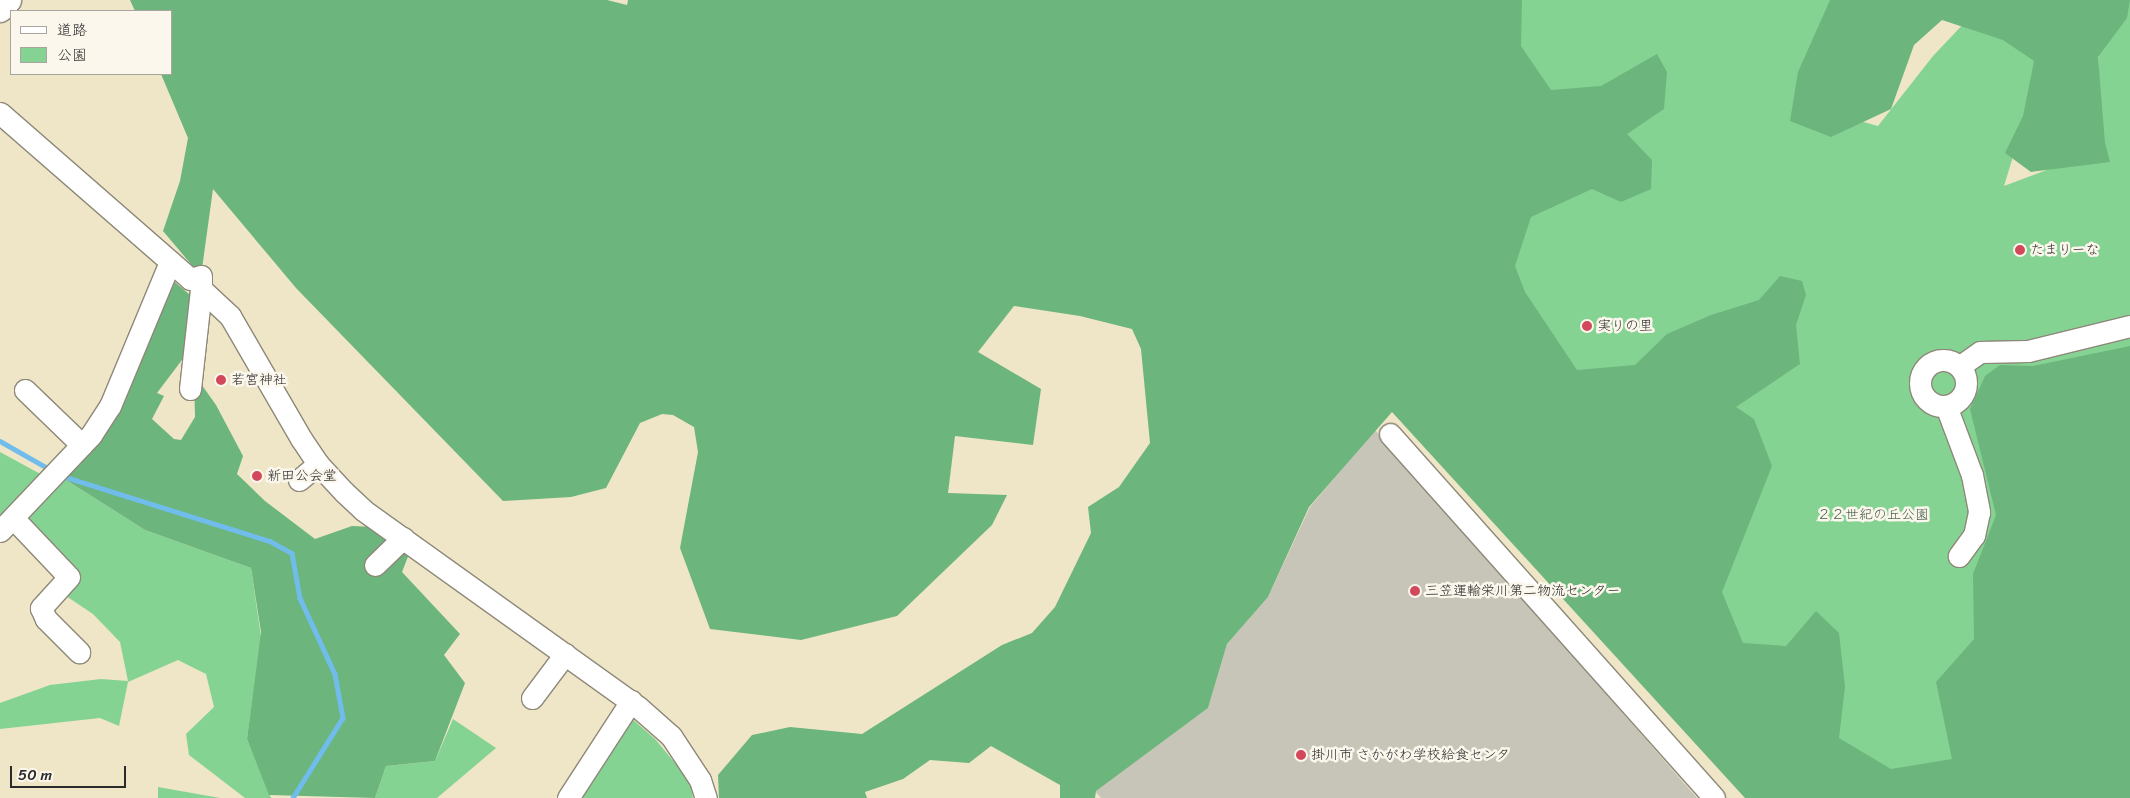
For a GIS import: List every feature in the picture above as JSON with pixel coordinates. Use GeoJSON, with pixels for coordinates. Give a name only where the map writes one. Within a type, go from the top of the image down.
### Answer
{"type":"FeatureCollection","features":[{"type":"Feature","properties":{"kind":"main road"},"geometry":{"type":"LineString","coordinates":[[0,9],[8,0]]}},
{"type":"Feature","properties":{"kind":"street"},"geometry":{"type":"LineString","coordinates":[[0,113],[190,279],[201,276],[190,389]]}},
{"type":"Feature","properties":{"kind":"street"},"geometry":{"type":"LineString","coordinates":[[78,652],[46,619],[41,608],[69,577],[6,525],[75,452],[110,406],[170,262]]}},
{"type":"Feature","properties":{"kind":"street"},"geometry":{"type":"LineString","coordinates":[[201,290],[230,316],[318,464],[363,510],[631,701],[671,736],[700,780],[706,798]]}},
{"type":"Feature","properties":{"kind":"street"},"geometry":{"type":"LineString","coordinates":[[1960,366],[1980,352],[2028,351],[2130,326]]}},
{"type":"Feature","properties":{"kind":"street"},"geometry":{"type":"LineString","coordinates":[[1945,359],[1960,366],[1967,379],[1964,394],[1953,404],[1946,406],[1925,398],[1921,391],[1921,375],[1930,363],[1945,359]]}},
{"type":"Feature","properties":{"kind":"street"},"geometry":{"type":"LineString","coordinates":[[25,390],[75,452]]}},
{"type":"Feature","properties":{"kind":"street"},"geometry":{"type":"LineString","coordinates":[[1946,406],[1972,475],[1979,512],[1974,535],[1959,556]]}},
{"type":"Feature","properties":{"kind":"street"},"geometry":{"type":"LineString","coordinates":[[1390,434],[1714,798]]}},
{"type":"Feature","properties":{"kind":"street"},"geometry":{"type":"LineString","coordinates":[[299,480],[318,464]]}},
{"type":"Feature","properties":{"kind":"street"},"geometry":{"type":"LineString","coordinates":[[375,564],[403,538]]}},
{"type":"Feature","properties":{"kind":"street"},"geometry":{"type":"LineString","coordinates":[[532,698],[565,654]]}},
{"type":"Feature","properties":{"kind":"street"},"geometry":{"type":"LineString","coordinates":[[568,798],[631,701]]}},
{"type":"Feature","properties":{"kind":"shaded area"},"geometry":{"type":"Polygon","coordinates":[[[1375,430],[1697,798],[1101,798],[1095,791],[1208,708],[1227,644],[1268,597],[1310,507],[1375,430]]]}},
{"type":"Feature","properties":{"kind":"green space"},"geometry":{"type":"Polygon","coordinates":[[[130,0],[607,0],[627,5],[628,0],[1522,0],[1521,46],[1551,90],[1601,86],[1657,54],[1667,72],[1664,109],[1627,134],[1652,160],[1651,189],[1621,202],[1592,189],[1531,217],[1515,266],[1525,292],[1577,370],[1635,365],[1667,334],[1711,315],[1759,300],[1780,276],[1802,281],[1806,295],[1796,325],[1800,364],[1736,407],[1754,419],[1772,466],[1722,592],[1743,643],[1786,646],[1816,611],[1839,633],[1845,687],[1839,738],[1891,769],[1952,759],[1936,682],[1974,639],[1973,574],[1996,515],[1970,409],[1985,376],[2000,365],[2033,366],[2130,346],[2130,798],[1745,798],[1392,412],[1309,507],[1268,597],[1227,644],[1208,708],[1096,791],[1095,798],[1060,798],[1060,785],[991,746],[969,763],[930,760],[903,779],[865,792],[867,798],[719,798],[718,775],[752,735],[790,727],[862,734],[1002,645],[1032,633],[1055,607],[1091,533],[1088,507],[1119,487],[1150,443],[1141,349],[1132,329],[1080,316],[1014,306],[978,352],[1041,389],[1033,445],[955,436],[948,493],[1007,495],[992,525],[897,616],[801,640],[710,629],[680,548],[698,452],[694,427],[673,415],[662,414],[640,423],[606,488],[571,497],[503,501],[296,288],[213,189],[201,276],[163,231],[180,181],[188,138],[161,75],[172,75],[172,10],[135,10],[130,0]]]}},
{"type":"Feature","properties":{"kind":"green space","name":"２２世紀の丘公園"},"geometry":{"type":"Polygon","coordinates":[[[1499,0],[1862,0],[1813,108],[1878,126],[1933,56],[1969,18],[2046,48],[2004,186],[2097,151],[2099,0],[2130,0],[2130,382],[2030,528],[1971,783],[1887,798],[1719,661],[1659,376],[1559,388],[1489,268],[1527,107],[1499,0]]]}},
{"type":"Feature","properties":{"kind":"green space"},"geometry":{"type":"Polygon","coordinates":[[[1830,0],[2130,0],[2127,18],[2098,57],[2105,143],[2110,162],[2031,172],[2005,153],[2023,116],[2034,61],[2003,40],[1942,20],[1914,45],[1891,109],[1831,137],[1790,121],[1798,72],[1830,0]]]}},
{"type":"Feature","properties":{"kind":"green space"},"geometry":{"type":"Polygon","coordinates":[[[170,278],[196,300],[191,348],[157,393],[164,396],[152,419],[174,439],[181,440],[195,417],[194,374],[216,405],[243,456],[237,474],[265,501],[315,539],[352,526],[375,527],[409,554],[402,572],[460,634],[444,655],[465,683],[435,761],[386,766],[375,798],[269,795],[247,739],[261,632],[251,568],[145,530],[63,478],[170,278]]]}},
{"type":"Feature","properties":{"kind":"green space"},"geometry":{"type":"Polygon","coordinates":[[[0,452],[46,477],[0,523],[0,452]]]}},
{"type":"Feature","properties":{"kind":"green space"},"geometry":{"type":"Polygon","coordinates":[[[63,478],[145,530],[251,568],[261,637],[247,739],[271,798],[245,798],[189,755],[186,734],[214,707],[206,674],[178,660],[128,682],[119,726],[100,718],[0,729],[0,703],[50,685],[101,679],[128,681],[120,642],[93,614],[57,590],[69,577],[14,520],[63,478]]]}},
{"type":"Feature","properties":{"kind":"green space"},"geometry":{"type":"Polygon","coordinates":[[[630,717],[655,739],[690,781],[693,798],[576,798],[630,717]]]}},
{"type":"Feature","properties":{"kind":"green space"},"geometry":{"type":"Polygon","coordinates":[[[453,719],[496,748],[437,798],[375,798],[386,766],[435,761],[453,719]]]}},
{"type":"Feature","properties":{"kind":"green space"},"geometry":{"type":"Polygon","coordinates":[[[158,787],[220,798],[158,798],[158,787]]]}},
{"type":"Feature","properties":{"kind":"waterway"},"geometry":{"type":"LineString","coordinates":[[0,441],[51,470]]}},
{"type":"Feature","properties":{"kind":"waterway"},"geometry":{"type":"LineString","coordinates":[[59,475],[270,541],[292,553],[300,598],[335,674],[343,718],[293,798]]}},
{"type":"Feature","properties":{"kind":"place","name":"たまりーな"},"geometry":{"type":"Point","coordinates":[2020,250]}},
{"type":"Feature","properties":{"kind":"place","name":"実りの里"},"geometry":{"type":"Point","coordinates":[1587,326]}},
{"type":"Feature","properties":{"kind":"place","name":"若宮神社"},"geometry":{"type":"Point","coordinates":[221,380]}},
{"type":"Feature","properties":{"kind":"place","name":"新田公会堂"},"geometry":{"type":"Point","coordinates":[257,476]}},
{"type":"Feature","properties":{"kind":"place","name":"三笠運輸栄川第二物流センター"},"geometry":{"type":"Point","coordinates":[1415,591]}},
{"type":"Feature","properties":{"kind":"place","name":"掛川市 さかがわ学校給食センタ"},"geometry":{"type":"Point","coordinates":[1301,755]}}]}
